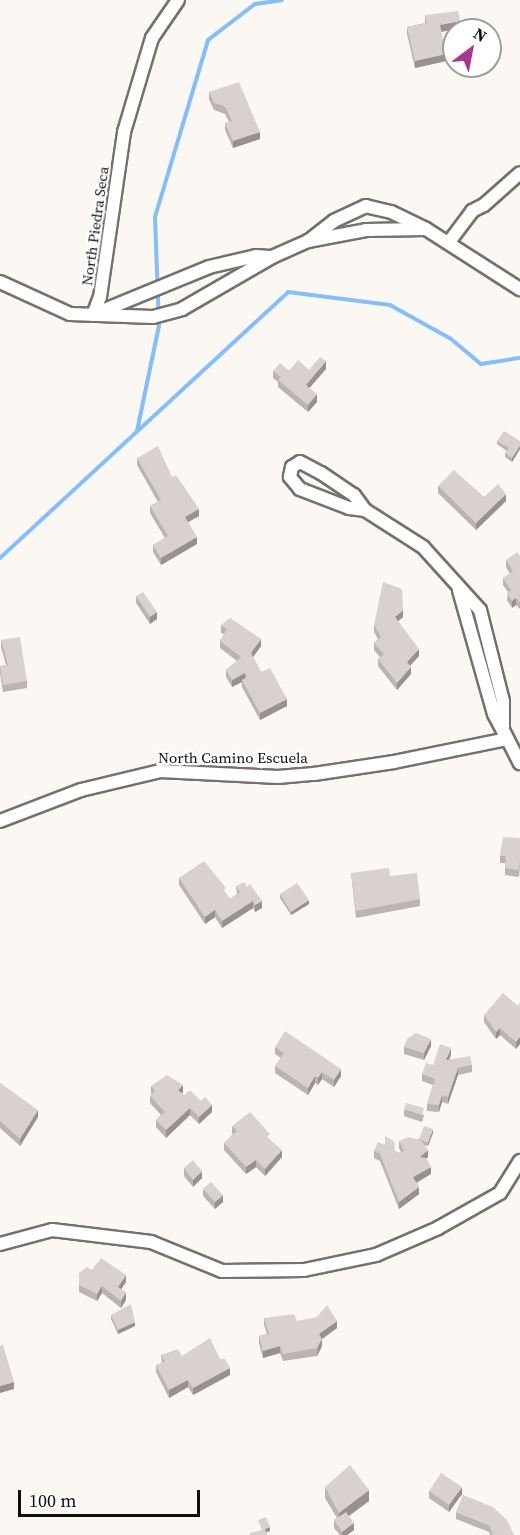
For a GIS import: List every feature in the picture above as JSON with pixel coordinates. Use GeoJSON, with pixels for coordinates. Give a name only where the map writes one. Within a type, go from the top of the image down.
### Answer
{"type":"FeatureCollection","features":[{"type":"Feature","properties":{"kind":"street","name":"North Piedra Seca"},"geometry":{"type":"LineString","coordinates":[[93,315],[100,297],[124,132],[152,38],[178,0]]}},
{"type":"Feature","properties":{"kind":"street"},"geometry":{"type":"LineString","coordinates":[[449,242],[472,211],[484,205],[520,173]]}},
{"type":"Feature","properties":{"kind":"street"},"geometry":{"type":"LineString","coordinates":[[308,241],[334,221],[366,206],[392,212],[426,229],[520,289]]}},
{"type":"Feature","properties":{"kind":"street"},"geometry":{"type":"LineString","coordinates":[[0,282],[70,314],[153,317],[182,309],[272,257],[308,241],[366,230],[426,229]]}},
{"type":"Feature","properties":{"kind":"street"},"geometry":{"type":"LineString","coordinates":[[93,315],[209,267],[256,256],[272,257]]}},
{"type":"Feature","properties":{"kind":"street"},"geometry":{"type":"LineString","coordinates":[[365,510],[349,508],[300,489],[290,477],[292,467],[300,462],[354,495],[365,510],[423,547],[459,590],[494,714],[520,763]]}},
{"type":"Feature","properties":{"kind":"street","name":"North Camino Escuela"},"geometry":{"type":"LineString","coordinates":[[0,821],[81,790],[160,771],[278,777],[314,774],[394,762],[505,735]]}},
{"type":"Feature","properties":{"kind":"street"},"geometry":{"type":"LineString","coordinates":[[0,1244],[52,1230],[151,1242],[222,1271],[304,1270],[376,1255],[438,1228],[500,1193],[520,1161]]}},
{"type":"Feature","properties":{"kind":"building"},"geometry":{"type":"Polygon","coordinates":[[[458,11],[459,18],[442,18],[442,25],[440,25],[442,55],[415,61],[407,27],[427,23],[425,15],[458,11]]]}},
{"type":"Feature","properties":{"kind":"building"},"geometry":{"type":"Polygon","coordinates":[[[239,82],[260,132],[233,141],[225,123],[232,121],[225,106],[214,103],[209,92],[239,82]]]}},
{"type":"Feature","properties":{"kind":"building"},"geometry":{"type":"Polygon","coordinates":[[[320,357],[326,361],[306,385],[317,394],[308,405],[278,380],[281,377],[273,371],[280,363],[289,371],[298,360],[309,370],[320,357]]]}},
{"type":"Feature","properties":{"kind":"building"},"geometry":{"type":"Polygon","coordinates":[[[504,431],[520,441],[520,446],[512,458],[505,453],[509,448],[497,441],[504,431]]]}},
{"type":"Feature","properties":{"kind":"building"},"geometry":{"type":"Polygon","coordinates":[[[158,446],[172,477],[176,475],[199,509],[185,517],[197,537],[161,558],[153,545],[168,536],[150,506],[161,500],[137,458],[158,446]]]}},
{"type":"Feature","properties":{"kind":"building"},"geometry":{"type":"Polygon","coordinates":[[[454,470],[484,497],[498,484],[506,494],[476,523],[438,486],[454,470]]]}},
{"type":"Feature","properties":{"kind":"building"},"geometry":{"type":"Polygon","coordinates":[[[517,552],[520,556],[520,602],[516,598],[512,601],[507,593],[511,590],[503,578],[513,571],[506,560],[517,552]]]}},
{"type":"Feature","properties":{"kind":"building"},"geometry":{"type":"Polygon","coordinates":[[[383,582],[402,589],[403,610],[395,617],[419,649],[407,662],[411,667],[397,683],[378,659],[384,654],[374,643],[381,637],[374,625],[383,582]]]}},
{"type":"Feature","properties":{"kind":"building"},"geometry":{"type":"Polygon","coordinates":[[[143,592],[157,612],[150,617],[136,596],[143,592]]]}},
{"type":"Feature","properties":{"kind":"building"},"geometry":{"type":"Polygon","coordinates":[[[230,618],[261,639],[251,653],[261,672],[270,668],[287,699],[260,713],[242,680],[247,677],[245,673],[232,680],[226,670],[241,657],[220,641],[227,629],[221,625],[230,618]]]}},
{"type":"Feature","properties":{"kind":"building"},"geometry":{"type":"Polygon","coordinates":[[[20,637],[27,681],[3,685],[0,666],[8,665],[1,640],[20,637]]]}},
{"type":"Feature","properties":{"kind":"building"},"geometry":{"type":"Polygon","coordinates":[[[503,837],[520,838],[519,870],[505,868],[506,856],[500,856],[503,837]]]}},
{"type":"Feature","properties":{"kind":"building"},"geometry":{"type":"Polygon","coordinates":[[[204,861],[226,888],[224,890],[230,899],[240,892],[236,886],[244,882],[247,887],[250,884],[262,901],[255,905],[253,901],[222,921],[215,910],[205,917],[179,878],[204,861]]]}},
{"type":"Feature","properties":{"kind":"building"},"geometry":{"type":"Polygon","coordinates":[[[389,868],[390,876],[417,873],[420,899],[356,911],[351,873],[389,868]]]}},
{"type":"Feature","properties":{"kind":"building"},"geometry":{"type":"Polygon","coordinates":[[[297,883],[309,900],[291,912],[280,894],[297,883]]]}},
{"type":"Feature","properties":{"kind":"building"},"geometry":{"type":"Polygon","coordinates":[[[503,993],[518,1006],[520,1003],[520,1037],[516,1042],[500,1028],[496,1032],[484,1015],[503,993]]]}},
{"type":"Feature","properties":{"kind":"building"},"geometry":{"type":"Polygon","coordinates":[[[285,1031],[341,1069],[334,1080],[322,1072],[318,1078],[315,1076],[308,1088],[275,1066],[284,1053],[275,1047],[285,1031]]]}},
{"type":"Feature","properties":{"kind":"building"},"geometry":{"type":"Polygon","coordinates":[[[416,1033],[431,1039],[424,1053],[404,1047],[407,1039],[416,1033]]]}},
{"type":"Feature","properties":{"kind":"building"},"geometry":{"type":"Polygon","coordinates":[[[440,1044],[451,1048],[446,1060],[470,1056],[472,1065],[458,1068],[448,1097],[442,1095],[439,1105],[427,1104],[435,1079],[422,1074],[426,1063],[433,1065],[440,1044]]]}},
{"type":"Feature","properties":{"kind":"building"},"geometry":{"type":"Polygon","coordinates":[[[167,1075],[183,1085],[178,1090],[184,1095],[190,1090],[201,1101],[205,1097],[212,1105],[199,1117],[190,1108],[166,1130],[156,1120],[165,1112],[150,1096],[155,1091],[151,1086],[167,1075]]]}},
{"type":"Feature","properties":{"kind":"building"},"geometry":{"type":"Polygon","coordinates":[[[0,1083],[38,1110],[20,1139],[0,1121],[0,1083]]]}},
{"type":"Feature","properties":{"kind":"building"},"geometry":{"type":"Polygon","coordinates":[[[406,1103],[424,1108],[422,1115],[404,1109],[406,1103]]]}},
{"type":"Feature","properties":{"kind":"building"},"geometry":{"type":"Polygon","coordinates":[[[250,1112],[270,1134],[267,1137],[282,1150],[265,1169],[256,1160],[246,1167],[224,1143],[237,1131],[232,1126],[250,1112]]]}},
{"type":"Feature","properties":{"kind":"building"},"geometry":{"type":"Polygon","coordinates":[[[424,1126],[433,1129],[428,1143],[419,1139],[424,1126]]]}},
{"type":"Feature","properties":{"kind":"building"},"geometry":{"type":"Polygon","coordinates":[[[385,1136],[394,1141],[395,1151],[399,1153],[404,1151],[399,1141],[408,1137],[421,1140],[428,1150],[420,1157],[426,1158],[431,1167],[413,1177],[419,1187],[399,1202],[380,1154],[374,1151],[378,1142],[385,1145],[385,1136]]]}},
{"type":"Feature","properties":{"kind":"building"},"geometry":{"type":"Polygon","coordinates":[[[193,1160],[202,1171],[193,1180],[184,1168],[193,1160]]]}},
{"type":"Feature","properties":{"kind":"building"},"geometry":{"type":"Polygon","coordinates":[[[211,1182],[223,1195],[215,1202],[203,1189],[211,1182]]]}},
{"type":"Feature","properties":{"kind":"building"},"geometry":{"type":"Polygon","coordinates":[[[101,1258],[126,1275],[118,1287],[126,1292],[121,1301],[102,1286],[97,1294],[79,1285],[79,1273],[87,1267],[92,1270],[101,1258]]]}},
{"type":"Feature","properties":{"kind":"building"},"geometry":{"type":"Polygon","coordinates":[[[131,1304],[135,1322],[118,1330],[111,1315],[131,1304]]]}},
{"type":"Feature","properties":{"kind":"building"},"geometry":{"type":"Polygon","coordinates":[[[327,1305],[337,1321],[319,1334],[322,1339],[317,1348],[283,1354],[280,1346],[263,1351],[259,1336],[269,1334],[264,1318],[294,1314],[297,1321],[317,1317],[327,1305]]]}},
{"type":"Feature","properties":{"kind":"building"},"geometry":{"type":"Polygon","coordinates":[[[210,1338],[220,1359],[225,1359],[230,1368],[193,1388],[188,1380],[169,1390],[156,1365],[165,1361],[161,1355],[178,1349],[182,1356],[210,1338]]]}},
{"type":"Feature","properties":{"kind":"building"},"geometry":{"type":"Polygon","coordinates":[[[3,1345],[14,1382],[0,1386],[0,1346],[3,1345]]]}},
{"type":"Feature","properties":{"kind":"building"},"geometry":{"type":"Polygon","coordinates":[[[350,1465],[369,1490],[339,1513],[325,1487],[350,1465]]]}},
{"type":"Feature","properties":{"kind":"building"},"geometry":{"type":"Polygon","coordinates":[[[441,1473],[462,1487],[449,1505],[429,1491],[441,1473]]]}},
{"type":"Feature","properties":{"kind":"building"},"geometry":{"type":"Polygon","coordinates":[[[463,1495],[493,1507],[507,1520],[514,1535],[493,1535],[489,1525],[456,1512],[463,1495]]]}},
{"type":"Feature","properties":{"kind":"building"},"geometry":{"type":"Polygon","coordinates":[[[346,1512],[354,1523],[342,1532],[334,1520],[346,1512]]]}},
{"type":"Feature","properties":{"kind":"building"},"geometry":{"type":"Polygon","coordinates":[[[266,1517],[270,1527],[262,1530],[258,1520],[266,1517]]]}},
{"type":"Feature","properties":{"kind":"building"},"geometry":{"type":"Polygon","coordinates":[[[265,1529],[267,1535],[250,1535],[250,1533],[265,1529]]]}},
{"type":"Feature","properties":{"kind":"waterway"},"geometry":{"type":"LineString","coordinates":[[137,431],[159,326],[155,217],[208,40],[255,4],[282,0]]}},
{"type":"Feature","properties":{"kind":"waterway"},"geometry":{"type":"LineString","coordinates":[[0,558],[288,292],[390,305],[451,339],[481,364],[520,358]]}}]}
